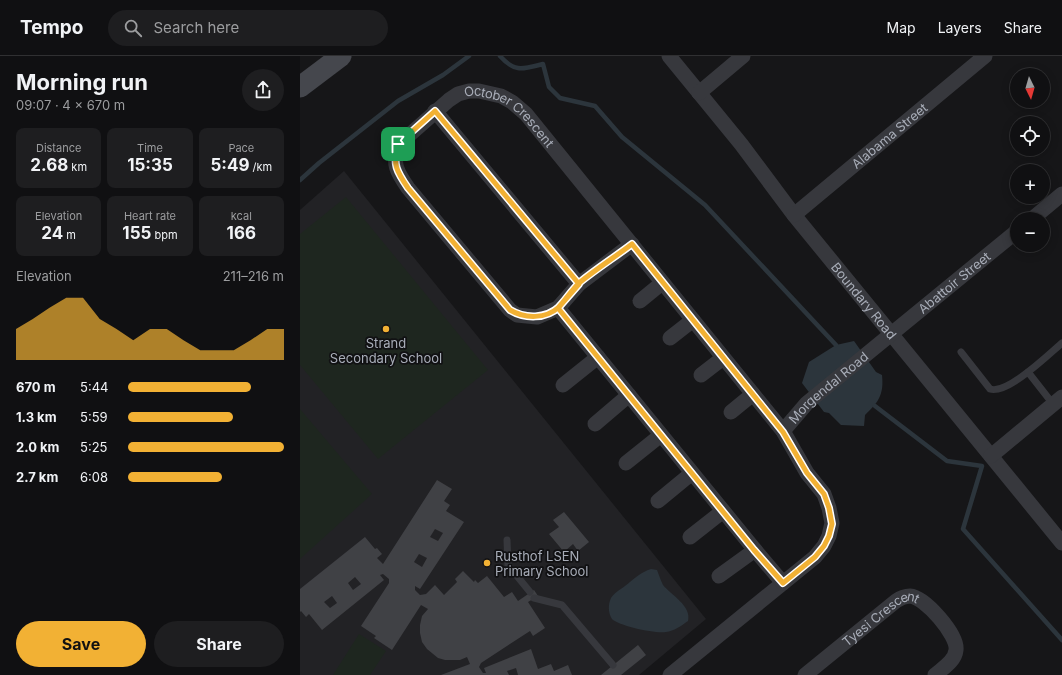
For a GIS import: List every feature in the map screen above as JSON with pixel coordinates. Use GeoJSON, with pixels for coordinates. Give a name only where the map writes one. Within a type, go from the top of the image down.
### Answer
{"type":"FeatureCollection","features":[{"type":"Feature","properties":{"kind":"street","name":"Boundary Road"},"geometry":{"type":"LineString","coordinates":[[669,56],[741,144],[794,215],[1062,543]]}},
{"type":"Feature","properties":{"kind":"street"},"geometry":{"type":"LineString","coordinates":[[699,92],[743,56]]}},
{"type":"Feature","properties":{"kind":"street","name":"Alabama Street"},"geometry":{"type":"LineString","coordinates":[[794,215],[985,56]]}},
{"type":"Feature","properties":{"kind":"street"},"geometry":{"type":"LineString","coordinates":[[300,87],[333,58]]}},
{"type":"Feature","properties":{"kind":"street","name":"October Crescent"},"geometry":{"type":"LineString","coordinates":[[558,308],[537,317],[517,315],[510,310],[408,188],[399,175],[395,162],[398,144],[435,111],[458,94],[469,91],[492,93],[512,102],[526,114],[783,432]]}},
{"type":"Feature","properties":{"kind":"street"},"geometry":{"type":"LineString","coordinates":[[435,111],[579,284]]}},
{"type":"Feature","properties":{"kind":"street"},"geometry":{"type":"LineString","coordinates":[[1040,212],[1062,194]]}},
{"type":"Feature","properties":{"kind":"street","name":"Abattoir Street"},"geometry":{"type":"LineString","coordinates":[[891,334],[1010,237]]}},
{"type":"Feature","properties":{"kind":"street"},"geometry":{"type":"LineString","coordinates":[[632,244],[579,284],[558,308],[754,550],[783,583]]}},
{"type":"Feature","properties":{"kind":"street"},"geometry":{"type":"LineString","coordinates":[[640,301],[662,283]]}},
{"type":"Feature","properties":{"kind":"street"},"geometry":{"type":"LineString","coordinates":[[670,338],[693,320]]}},
{"type":"Feature","properties":{"kind":"street","name":"Morgendal Road"},"geometry":{"type":"LineString","coordinates":[[670,675],[815,557],[824,546],[829,536],[832,524],[829,508],[824,494],[807,473],[783,432],[794,417],[811,400],[891,334]]}},
{"type":"Feature","properties":{"kind":"street"},"geometry":{"type":"LineString","coordinates":[[563,385],[598,357]]}},
{"type":"Feature","properties":{"kind":"street"},"geometry":{"type":"LineString","coordinates":[[701,375],[723,358]]}},
{"type":"Feature","properties":{"kind":"street"},"geometry":{"type":"LineString","coordinates":[[730,412],[753,394]]}},
{"type":"Feature","properties":{"kind":"street"},"geometry":{"type":"LineString","coordinates":[[595,424],[629,395]]}},
{"type":"Feature","properties":{"kind":"street"},"geometry":{"type":"LineString","coordinates":[[990,456],[1058,400]]}},
{"type":"Feature","properties":{"kind":"street"},"geometry":{"type":"LineString","coordinates":[[626,463],[661,435]]}},
{"type":"Feature","properties":{"kind":"street"},"geometry":{"type":"LineString","coordinates":[[658,500],[692,473]]}},
{"type":"Feature","properties":{"kind":"street"},"geometry":{"type":"LineString","coordinates":[[690,537],[723,511]]}},
{"type":"Feature","properties":{"kind":"street"},"geometry":{"type":"LineString","coordinates":[[719,576],[754,550]]}},
{"type":"Feature","properties":{"kind":"street","name":"Tyesi Crescent"},"geometry":{"type":"LineString","coordinates":[[804,675],[896,601],[902,597],[910,596],[918,598],[925,603],[952,634],[956,643],[954,657],[935,675]]}},
{"type":"Feature","properties":{"kind":"lane"},"geometry":{"type":"LineString","coordinates":[[961,352],[990,389],[995,390],[1005,387],[1028,372],[1062,343]]}},
{"type":"Feature","properties":{"kind":"lane"},"geometry":{"type":"LineString","coordinates":[[1028,372],[1058,400]]}},
{"type":"Feature","properties":{"kind":"lane"},"geometry":{"type":"LineString","coordinates":[[507,540],[508,566],[532,595],[562,605],[613,665]]}},
{"type":"Feature","properties":{"kind":"shaded area"},"geometry":{"type":"Polygon","coordinates":[[[344,171],[706,619],[639,675],[300,675],[300,210],[344,171]]]}},
{"type":"Feature","properties":{"kind":"shaded area"},"geometry":{"type":"Polygon","coordinates":[[[346,197],[488,370],[378,459],[300,365],[300,234],[346,197]]]}},
{"type":"Feature","properties":{"kind":"shaded area"},"geometry":{"type":"Polygon","coordinates":[[[854,341],[876,372],[882,375],[880,397],[865,415],[864,426],[841,425],[829,413],[824,412],[802,383],[809,362],[836,345],[854,341]]]}},
{"type":"Feature","properties":{"kind":"shaded area"},"geometry":{"type":"Polygon","coordinates":[[[300,409],[372,494],[300,559],[300,409]]]}},
{"type":"Feature","properties":{"kind":"shaded area"},"geometry":{"type":"Polygon","coordinates":[[[651,569],[657,570],[663,585],[687,610],[688,621],[672,631],[654,632],[630,627],[616,622],[612,619],[610,614],[609,603],[612,596],[638,576],[651,569]]]}},
{"type":"Feature","properties":{"kind":"shaded area"},"geometry":{"type":"Polygon","coordinates":[[[359,634],[386,651],[370,675],[333,675],[359,634]]]}},
{"type":"Feature","properties":{"kind":"building"},"geometry":{"type":"Polygon","coordinates":[[[437,480],[452,489],[444,501],[450,505],[446,511],[464,522],[420,589],[415,586],[415,590],[420,595],[426,594],[435,585],[444,595],[457,582],[455,579],[463,571],[474,582],[475,580],[478,583],[487,576],[504,597],[512,592],[518,601],[534,590],[538,596],[528,602],[545,628],[533,636],[530,631],[481,663],[479,667],[483,673],[486,673],[484,668],[531,649],[538,669],[551,664],[554,671],[568,665],[572,675],[518,675],[516,668],[507,671],[509,675],[441,675],[470,664],[467,657],[460,660],[445,660],[438,658],[427,649],[422,642],[420,625],[422,616],[428,609],[421,605],[392,650],[374,638],[376,636],[361,626],[389,583],[389,579],[383,574],[380,575],[384,580],[322,630],[309,614],[306,617],[301,611],[300,612],[300,589],[365,537],[375,549],[377,548],[382,554],[377,558],[383,564],[437,480]],[[435,529],[430,537],[438,541],[443,533],[435,529]],[[419,554],[414,562],[422,567],[427,558],[419,554]],[[355,577],[348,583],[353,590],[361,584],[355,577]],[[332,596],[324,602],[330,608],[337,603],[332,596]]]}},
{"type":"Feature","properties":{"kind":"building"},"geometry":{"type":"Polygon","coordinates":[[[564,512],[589,542],[578,551],[573,544],[564,552],[549,534],[559,527],[553,520],[564,512]]]}},
{"type":"Feature","properties":{"kind":"building"},"geometry":{"type":"Polygon","coordinates":[[[638,645],[646,655],[621,675],[601,675],[638,645]]]}},
{"type":"Feature","properties":{"kind":"waterway"},"geometry":{"type":"LineString","coordinates":[[300,180],[319,163],[398,101],[443,75],[469,56]]}},
{"type":"Feature","properties":{"kind":"waterway"},"geometry":{"type":"LineString","coordinates":[[500,56],[510,65],[520,68],[543,64],[549,87],[560,98],[595,106],[622,137],[705,205],[836,345]]}},
{"type":"Feature","properties":{"kind":"waterway"},"geometry":{"type":"LineString","coordinates":[[875,406],[947,461],[982,466],[963,529],[1062,640]]}},
{"type":"Feature","properties":{"kind":"place","name":"Strand Secondary School"},"geometry":{"type":"Point","coordinates":[386,329]}},
{"type":"Feature","properties":{"kind":"place","name":"Rusthof LSEN Primary School"},"geometry":{"type":"Point","coordinates":[487,563]}},
{"type":"Feature","properties":{"kind":"route"},"geometry":{"type":"LineString","coordinates":[[398,144],[395,162],[396,168],[408,188],[510,310],[517,315],[537,317],[558,308],[579,284],[632,244],[783,432],[807,473],[824,494],[829,508],[832,524],[829,536],[824,546],[815,557],[783,583],[754,550],[558,308],[579,284],[435,111],[398,144]]}}]}
